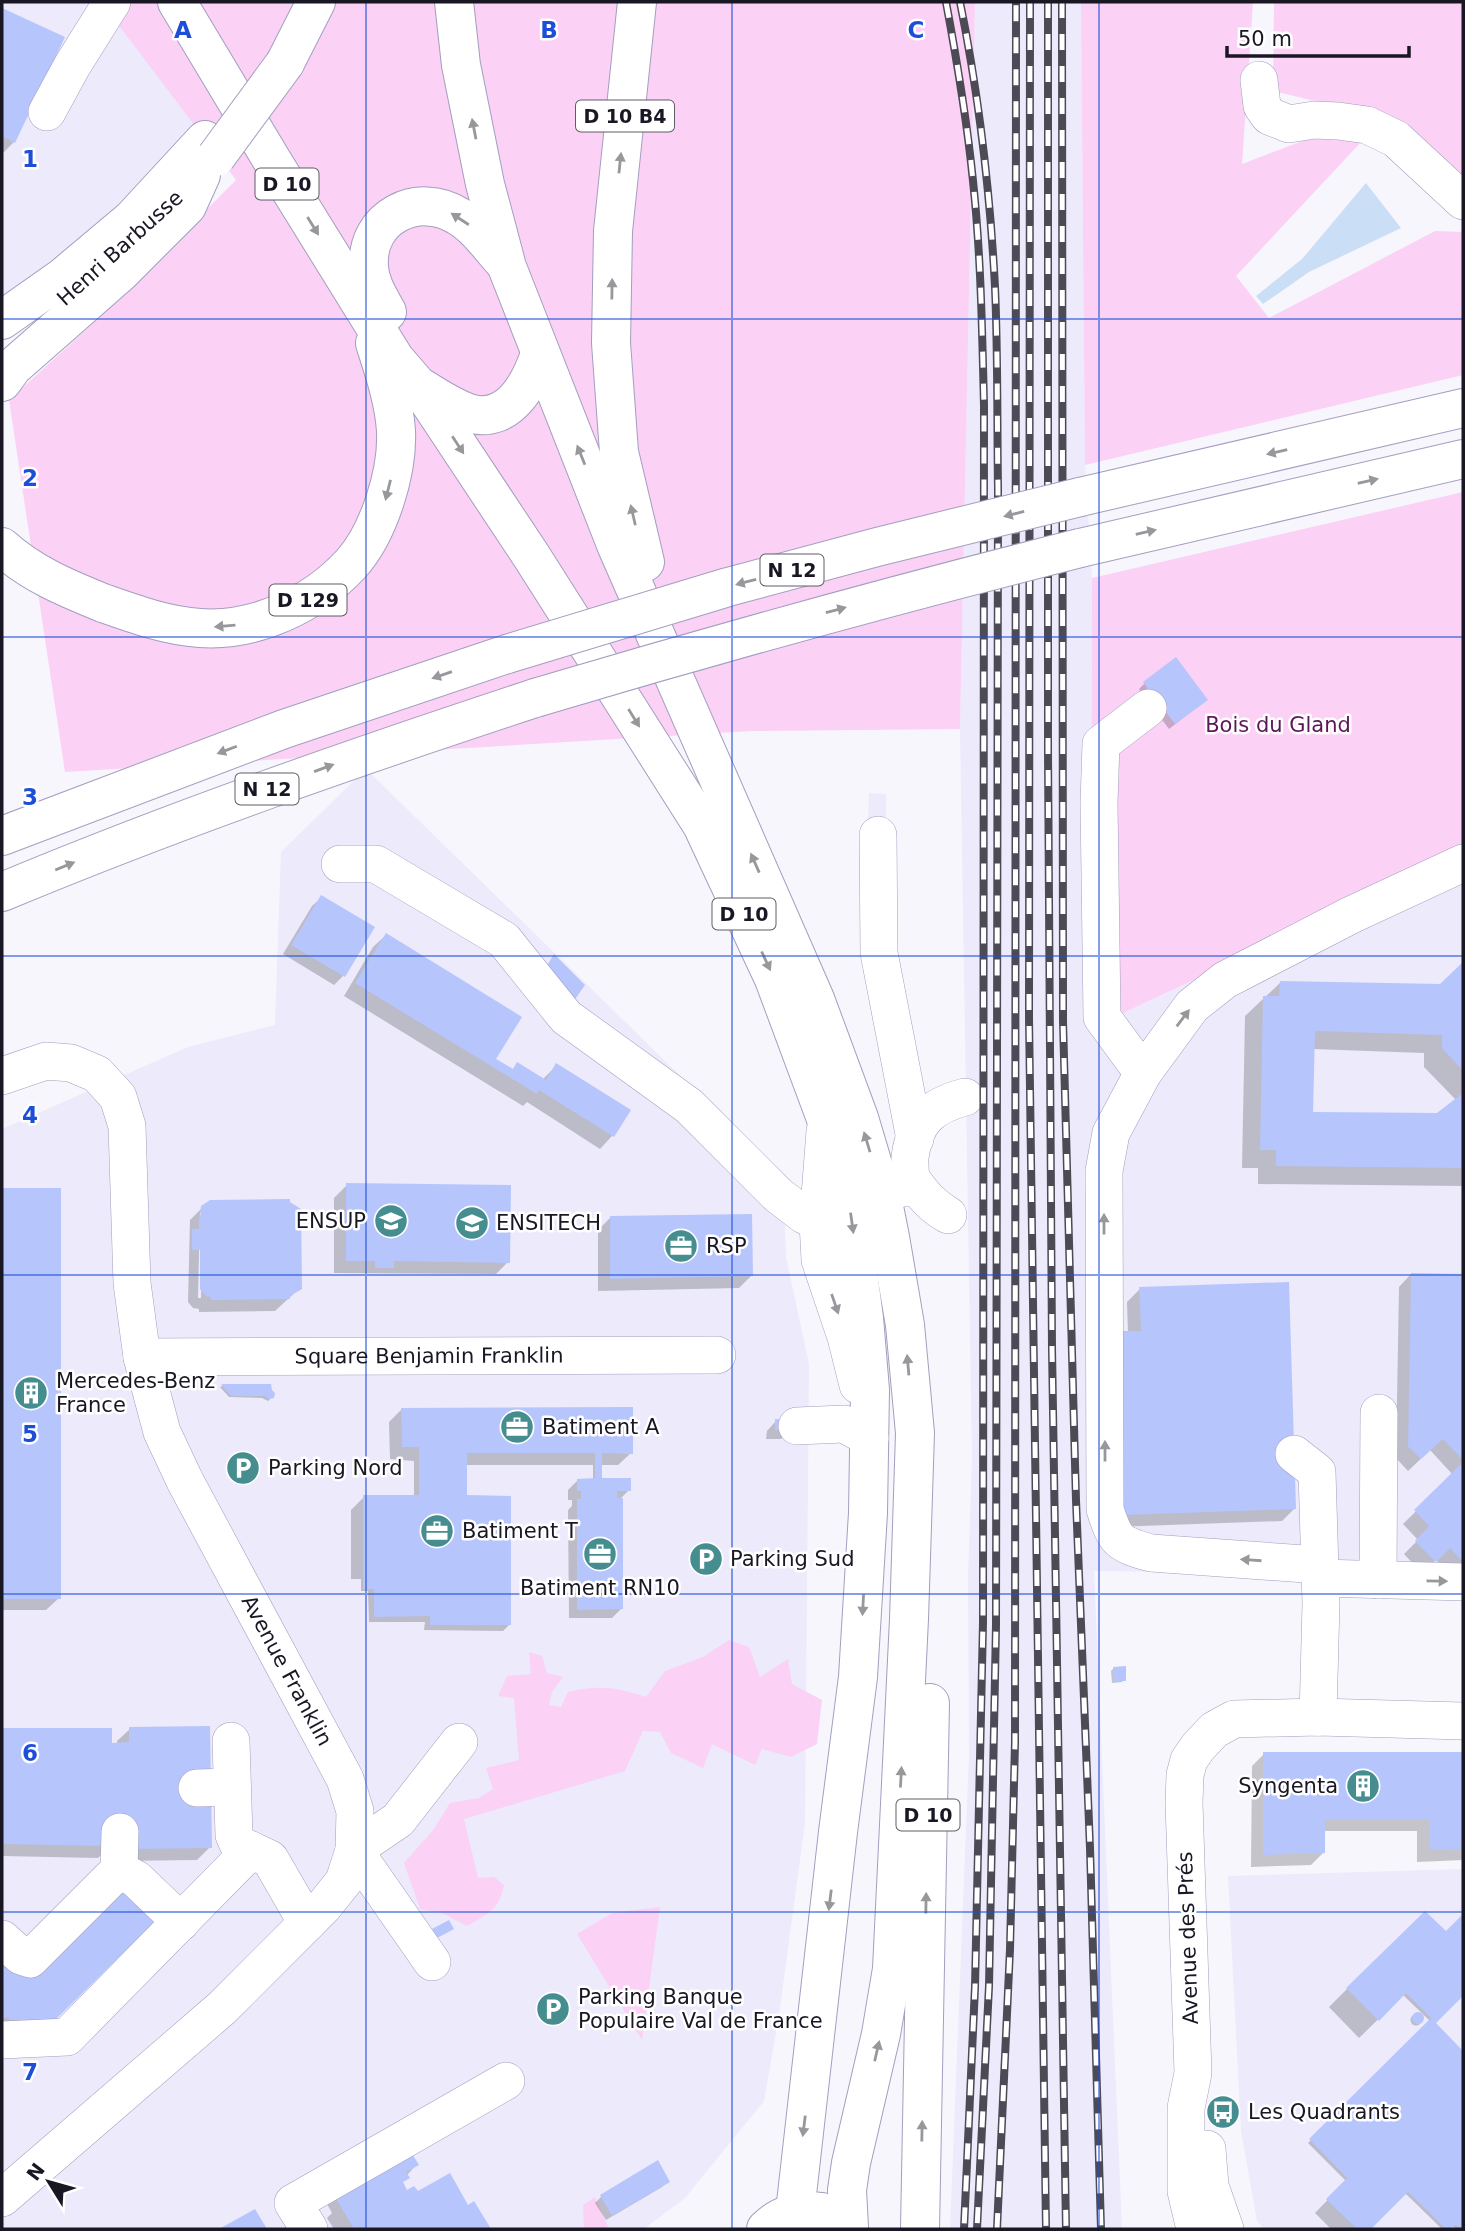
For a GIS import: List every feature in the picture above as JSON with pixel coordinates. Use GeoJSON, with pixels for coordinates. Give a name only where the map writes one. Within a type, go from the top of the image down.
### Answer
{"type":"FeatureCollection","features":[{"type":"Feature","properties":{"kind":"main road","name":"D 10"},"geometry":{"type":"LineString","coordinates":[[177,2],[395,359],[420,387],[532,557],[702,825],[774,979],[825,1116],[850,1211],[864,1318],[870,1390],[868,1513],[858,1677],[781,2221]]}},
{"type":"Feature","properties":{"kind":"main road"},"geometry":{"type":"LineString","coordinates":[[278,54],[295,2]]}},
{"type":"Feature","properties":{"kind":"main road"},"geometry":{"type":"LineString","coordinates":[[2,382],[13,367],[120,273],[187,206],[208,157],[316,2]]}},
{"type":"Feature","properties":{"kind":"main road"},"geometry":{"type":"LineString","coordinates":[[454,2],[461,65],[485,184],[507,267],[617,547],[682,699]]}},
{"type":"Feature","properties":{"kind":"main road","name":"D 10 B4"},"geometry":{"type":"LineString","coordinates":[[613,231],[637,2]]}},
{"type":"Feature","properties":{"kind":"main road","name":"Henri Barbusse"},"geometry":{"type":"LineString","coordinates":[[2,320],[63,277],[208,157]]}},
{"type":"Feature","properties":{"kind":"main road","name":"Henri Barbusse"},"geometry":{"type":"LineString","coordinates":[[2,343],[52,309],[103,269],[208,157]]}},
{"type":"Feature","properties":{"kind":"main road"},"geometry":{"type":"LineString","coordinates":[[507,267],[476,230],[458,216],[429,205],[411,206],[387,218],[377,230],[370,248],[372,284],[408,349],[420,387],[473,414],[487,414],[517,400],[533,375],[541,354]]}},
{"type":"Feature","properties":{"kind":"main road","name":"D 10"},"geometry":{"type":"LineString","coordinates":[[613,231],[611,343],[619,452],[638,535],[682,699],[815,999],[859,1118],[896,1185],[915,1433],[909,1619],[892,1969],[881,2034],[851,2163],[847,2190],[850,2228]]}},
{"type":"Feature","properties":{"kind":"main road","name":"D 129"},"geometry":{"type":"LineString","coordinates":[[2,547],[23,567],[75,592],[141,617],[201,628],[257,624],[308,600],[352,563],[381,516],[389,488],[396,433],[392,399],[362,305]]}},
{"type":"Feature","properties":{"kind":"main road","name":"N 12"},"geometry":{"type":"LineString","coordinates":[[2,836],[284,729],[507,654],[728,587],[1080,497],[1463,408]]}},
{"type":"Feature","properties":{"kind":"main road","name":"N 12"},"geometry":{"type":"LineString","coordinates":[[2,892],[101,850],[325,768],[535,698],[884,597],[1080,548],[1463,459]]}},
{"type":"Feature","properties":{"kind":"main road","name":"D 10"},"geometry":{"type":"LineString","coordinates":[[915,1433],[934,1517],[920,2214]]}},
{"type":"Feature","properties":{"kind":"main road"},"geometry":{"type":"LineString","coordinates":[[781,2221],[810,2210],[838,2218],[850,2228]]}},
{"type":"Feature","properties":{"kind":"street"},"geometry":{"type":"LineString","coordinates":[[47,112],[112,2]]}},
{"type":"Feature","properties":{"kind":"street"},"geometry":{"type":"LineString","coordinates":[[1259,80],[1262,106],[1269,116],[1289,124],[1314,120],[1367,125],[1396,139],[1463,201]]}},
{"type":"Feature","properties":{"kind":"street"},"geometry":{"type":"LineString","coordinates":[[1143,1073],[1102,1017],[1099,803],[1101,744],[1148,708]]}},
{"type":"Feature","properties":{"kind":"street"},"geometry":{"type":"LineString","coordinates":[[878,835],[879,953],[915,1139]]}},
{"type":"Feature","properties":{"kind":"street"},"geometry":{"type":"LineString","coordinates":[[340,863],[376,863],[504,940],[566,1017],[689,1106],[778,1195],[818,1222]]}},
{"type":"Feature","properties":{"kind":"street"},"geometry":{"type":"LineString","coordinates":[[1463,863],[1351,915],[1225,980],[1192,1006],[1143,1073],[1111,1133],[1104,1171],[1105,1509],[1114,1535],[1130,1547],[1151,1553],[1378,1580],[1463,1582]]}},
{"type":"Feature","properties":{"kind":"street","name":"Avenue Franklin"},"geometry":{"type":"LineString","coordinates":[[2,1076],[46,1061],[71,1063],[97,1074],[118,1097],[127,1126],[132,1283],[142,1357],[162,1432],[185,1481],[345,1779],[355,1811],[354,1850],[344,1881],[307,1923],[222,2008],[2,2198]]}},
{"type":"Feature","properties":{"kind":"street"},"geometry":{"type":"LineString","coordinates":[[948,1215],[937,1209],[923,1195],[896,1185],[910,1157],[923,1120],[941,1103],[965,1097]]}},
{"type":"Feature","properties":{"kind":"street"},"geometry":{"type":"LineString","coordinates":[[825,1116],[818,1222],[820,1260],[846,1337],[870,1438]]}},
{"type":"Feature","properties":{"kind":"street","name":"Square Benjamin Franklin"},"geometry":{"type":"LineString","coordinates":[[142,1357],[717,1355]]}},
{"type":"Feature","properties":{"kind":"street"},"geometry":{"type":"LineString","coordinates":[[1378,1580],[1379,1413]]}},
{"type":"Feature","properties":{"kind":"street"},"geometry":{"type":"LineString","coordinates":[[797,1426],[844,1424],[870,1438]]}},
{"type":"Feature","properties":{"kind":"street"},"geometry":{"type":"LineString","coordinates":[[1294,1454],[1317,1472],[1318,1717]]}},
{"type":"Feature","properties":{"kind":"street","name":"Avenue des Prés"},"geometry":{"type":"LineString","coordinates":[[1195,2229],[1186,2190],[1186,2108],[1192,2073],[1184,1803],[1185,1775],[1189,1760],[1214,1730],[1234,1718],[1318,1717],[1463,1721]]}},
{"type":"Feature","properties":{"kind":"street"},"geometry":{"type":"LineString","coordinates":[[231,1741],[215,1787],[237,1844],[270,1859],[307,1923]]}},
{"type":"Feature","properties":{"kind":"street"},"geometry":{"type":"LineString","coordinates":[[432,1962],[354,1850],[398,1820],[459,1742]]}},
{"type":"Feature","properties":{"kind":"street"},"geometry":{"type":"LineString","coordinates":[[2,1939],[21,1956],[30,1959],[119,1870],[120,1832]]}},
{"type":"Feature","properties":{"kind":"street"},"geometry":{"type":"LineString","coordinates":[[2,2040],[67,2038],[251,1850]]}},
{"type":"Feature","properties":{"kind":"street"},"geometry":{"type":"LineString","coordinates":[[119,1870],[136,1879],[181,1922]]}},
{"type":"Feature","properties":{"kind":"street","name":"Avenue des Prés"},"geometry":{"type":"LineString","coordinates":[[1192,2073],[1204,2108],[1210,2186],[1225,2229]]}},
{"type":"Feature","properties":{"kind":"street"},"geometry":{"type":"LineString","coordinates":[[309,2229],[293,2203],[506,2081]]}},
{"type":"Feature","properties":{"kind":"shaded area"},"geometry":{"type":"Polygon","coordinates":[[[2,2],[102,2],[197,126],[122,204],[56,260],[2,298],[2,2]]]}},
{"type":"Feature","properties":{"kind":"shaded area"},"geometry":{"type":"Polygon","coordinates":[[[975,2],[1081,2],[1085,465],[1092,578],[1091,1028],[1463,854],[1463,1576],[1094,1571],[1122,2229],[950,2229],[969,1754],[968,1577],[972,1459],[960,729],[975,2]]]}},
{"type":"Feature","properties":{"kind":"shaded area"},"geometry":{"type":"Polygon","coordinates":[[[366,769],[783,1176],[786,1257],[809,1364],[805,1823],[779,2015],[764,2101],[685,2198],[644,2229],[2,2229],[2,1129],[188,1047],[275,1025],[281,852],[366,769]]]}},
{"type":"Feature","properties":{"kind":"shaded area"},"geometry":{"type":"Polygon","coordinates":[[[869,793],[886,794],[886,818],[868,818],[869,793]]]}},
{"type":"Feature","properties":{"kind":"shaded area","name":"Les Quadrants"},"geometry":{"type":"Polygon","coordinates":[[[1463,1869],[1463,2229],[1264,2229],[1257,2221],[1241,2131],[1228,1876],[1463,1869]]]}},
{"type":"Feature","properties":{"kind":"green space"},"geometry":{"type":"Polygon","coordinates":[[[101,2],[975,2],[960,729],[752,731],[65,772],[9,400],[99,318],[236,180],[101,2]]]}},
{"type":"Feature","properties":{"kind":"green space"},"geometry":{"type":"Polygon","coordinates":[[[1081,2],[1253,2],[1242,164],[1313,137],[1364,139],[1236,276],[1269,318],[1435,231],[1463,232],[1463,375],[1085,465],[1081,2]]]}},
{"type":"Feature","properties":{"kind":"green space"},"geometry":{"type":"Polygon","coordinates":[[[1274,2],[1463,2],[1463,179],[1408,141],[1387,114],[1374,109],[1336,106],[1273,91],[1274,2]]]}},
{"type":"Feature","properties":{"kind":"green space","name":"Bois du Gland"},"geometry":{"type":"Polygon","coordinates":[[[1463,492],[1463,854],[1091,1028],[1092,578],[1463,492]]]}},
{"type":"Feature","properties":{"kind":"green space"},"geometry":{"type":"Polygon","coordinates":[[[729,1640],[749,1647],[760,1677],[788,1659],[792,1684],[822,1700],[817,1744],[791,1757],[762,1749],[755,1765],[712,1744],[703,1768],[671,1753],[660,1732],[643,1731],[625,1771],[464,1819],[478,1878],[494,1877],[504,1885],[496,1906],[487,1914],[467,1926],[442,1913],[420,1909],[404,1863],[434,1829],[450,1803],[479,1798],[493,1789],[486,1768],[519,1760],[514,1698],[498,1696],[507,1676],[531,1674],[529,1652],[542,1656],[547,1673],[563,1677],[552,1692],[549,1705],[561,1707],[568,1692],[590,1688],[616,1689],[646,1697],[665,1671],[703,1657],[729,1640]]]}},
{"type":"Feature","properties":{"kind":"green space"},"geometry":{"type":"Polygon","coordinates":[[[660,1907],[642,2040],[577,1934],[612,1913],[660,1907]]]}},
{"type":"Feature","properties":{"kind":"green space"},"geometry":{"type":"Polygon","coordinates":[[[595,2197],[609,2229],[584,2229],[583,2205],[595,2197]]]}},
{"type":"Feature","properties":{"kind":"water"},"geometry":{"type":"Polygon","coordinates":[[[1366,183],[1401,228],[1309,272],[1263,304],[1256,296],[1302,259],[1366,183]]]}},
{"type":"Feature","properties":{"kind":"building"},"geometry":{"type":"Polygon","coordinates":[[[2,8],[65,37],[15,143],[2,136],[2,8]]]}},
{"type":"Feature","properties":{"kind":"building"},"geometry":{"type":"Polygon","coordinates":[[[1176,657],[1208,700],[1175,724],[1143,682],[1176,657]]]}},
{"type":"Feature","properties":{"kind":"building"},"geometry":{"type":"Polygon","coordinates":[[[321,895],[375,927],[345,977],[291,945],[321,895]]]}},
{"type":"Feature","properties":{"kind":"building"},"geometry":{"type":"Polygon","coordinates":[[[386,933],[522,1017],[496,1059],[513,1069],[517,1062],[546,1080],[556,1063],[631,1110],[614,1137],[539,1090],[537,1094],[355,983],[386,933]]]}},
{"type":"Feature","properties":{"kind":"building"},"geometry":{"type":"Polygon","coordinates":[[[554,954],[585,985],[573,1002],[539,979],[554,954]]]}},
{"type":"Feature","properties":{"kind":"building"},"geometry":{"type":"Polygon","coordinates":[[[1463,962],[1463,1071],[1442,1048],[1442,1035],[1315,1031],[1313,1112],[1437,1113],[1463,1093],[1463,1168],[1276,1166],[1276,1150],[1260,1150],[1263,996],[1279,996],[1280,981],[1440,984],[1463,962]]]}},
{"type":"Feature","properties":{"kind":"building"},"geometry":{"type":"Polygon","coordinates":[[[346,1183],[511,1185],[510,1263],[394,1261],[394,1268],[375,1268],[375,1261],[346,1261],[346,1183]]]}},
{"type":"Feature","properties":{"kind":"building","name":"Mercedes-Benz France"},"geometry":{"type":"Polygon","coordinates":[[[2,1188],[61,1188],[61,1599],[2,1599],[2,1188]]]}},
{"type":"Feature","properties":{"kind":"building"},"geometry":{"type":"Polygon","coordinates":[[[290,1199],[290,1202],[301,1209],[302,1289],[290,1296],[290,1299],[211,1300],[211,1297],[206,1296],[200,1289],[200,1250],[192,1250],[192,1229],[199,1229],[201,1206],[210,1200],[290,1199]]]}},
{"type":"Feature","properties":{"kind":"building","name":"RSP"},"geometry":{"type":"Polygon","coordinates":[[[752,1214],[753,1276],[610,1279],[610,1216],[752,1214]]]}},
{"type":"Feature","properties":{"kind":"building"},"geometry":{"type":"Polygon","coordinates":[[[1411,1273],[1463,1274],[1463,1460],[1443,1439],[1421,1459],[1409,1447],[1408,1449],[1411,1273]]]}},
{"type":"Feature","properties":{"kind":"building"},"geometry":{"type":"Polygon","coordinates":[[[1289,1282],[1296,1509],[1124,1515],[1117,1331],[1141,1331],[1139,1287],[1289,1282]]]}},
{"type":"Feature","properties":{"kind":"building"},"geometry":{"type":"Polygon","coordinates":[[[221,1384],[271,1384],[274,1398],[231,1396],[221,1384]]]}},
{"type":"Feature","properties":{"kind":"building"},"geometry":{"type":"Polygon","coordinates":[[[633,1407],[633,1454],[602,1453],[602,1478],[631,1478],[631,1491],[617,1491],[618,1498],[623,1498],[623,1609],[577,1610],[577,1499],[581,1499],[581,1491],[577,1491],[577,1479],[595,1478],[595,1453],[467,1453],[467,1495],[511,1496],[511,1625],[430,1625],[430,1616],[374,1617],[374,1589],[363,1589],[363,1495],[419,1495],[419,1447],[402,1447],[401,1408],[633,1407]]]}},
{"type":"Feature","properties":{"kind":"building"},"geometry":{"type":"Polygon","coordinates":[[[775,1419],[793,1420],[793,1431],[775,1430],[775,1419]]]}},
{"type":"Feature","properties":{"kind":"building"},"geometry":{"type":"Polygon","coordinates":[[[1463,1462],[1463,1562],[1450,1548],[1436,1562],[1415,1541],[1429,1526],[1414,1510],[1463,1462]]]}},
{"type":"Feature","properties":{"kind":"building"},"geometry":{"type":"Polygon","coordinates":[[[1126,1666],[1126,1681],[1114,1681],[1113,1667],[1126,1666]]]}},
{"type":"Feature","properties":{"kind":"building"},"geometry":{"type":"Polygon","coordinates":[[[210,1726],[212,1848],[129,1849],[112,1846],[2,1844],[2,1728],[112,1728],[112,1743],[129,1742],[129,1727],[210,1726]]]}},
{"type":"Feature","properties":{"kind":"building","name":"Syngenta"},"geometry":{"type":"Polygon","coordinates":[[[1263,1752],[1463,1752],[1463,1849],[1429,1850],[1429,1819],[1325,1819],[1325,1853],[1263,1855],[1263,1752]]]}},
{"type":"Feature","properties":{"kind":"building"},"geometry":{"type":"Polygon","coordinates":[[[121,1887],[155,1922],[55,2020],[2,2018],[2,1951],[121,1887]]]}},
{"type":"Feature","properties":{"kind":"building"},"geometry":{"type":"Polygon","coordinates":[[[1425,1911],[1446,1931],[1463,1914],[1463,1996],[1436,2023],[1463,2051],[1463,2229],[1455,2225],[1446,2229],[1408,2192],[1371,2229],[1357,2229],[1326,2199],[1347,2178],[1309,2139],[1431,2018],[1406,1993],[1379,2021],[1346,1988],[1425,1911]]]}},
{"type":"Feature","properties":{"kind":"building"},"geometry":{"type":"Polygon","coordinates":[[[449,1920],[454,1929],[437,1938],[432,1929],[449,1920]]]}},
{"type":"Feature","properties":{"kind":"building"},"geometry":{"type":"Polygon","coordinates":[[[1418,2012],[1424,2018],[1418,2024],[1412,2018],[1418,2012]]]}},
{"type":"Feature","properties":{"kind":"building"},"geometry":{"type":"Polygon","coordinates":[[[407,2146],[419,2165],[406,2172],[410,2178],[403,2182],[407,2190],[414,2186],[418,2191],[450,2173],[468,2205],[474,2201],[491,2229],[354,2229],[331,2190],[407,2146]]]}},
{"type":"Feature","properties":{"kind":"building"},"geometry":{"type":"Polygon","coordinates":[[[658,2160],[670,2182],[612,2216],[600,2195],[658,2160]]]}},
{"type":"Feature","properties":{"kind":"building"},"geometry":{"type":"Polygon","coordinates":[[[255,2209],[267,2229],[219,2229],[255,2209]]]}},
{"type":"Feature","properties":{"kind":"railway"},"geometry":{"type":"LineString","coordinates":[[946,2],[965,114],[976,209],[984,405],[983,1622],[975,1987],[964,2229]]}},
{"type":"Feature","properties":{"kind":"railway"},"geometry":{"type":"LineString","coordinates":[[960,2],[978,108],[990,215],[995,287],[998,489],[996,1625],[989,1986],[977,2229]]}},
{"type":"Feature","properties":{"kind":"railway"},"geometry":{"type":"LineString","coordinates":[[997,2229],[1010,1949],[1015,1742],[1016,2]]}},
{"type":"Feature","properties":{"kind":"railway"},"geometry":{"type":"LineString","coordinates":[[1030,2],[1029,1018],[1046,2229]]}},
{"type":"Feature","properties":{"kind":"railway"},"geometry":{"type":"LineString","coordinates":[[1048,2],[1048,751],[1052,1348],[1066,2229]]}},
{"type":"Feature","properties":{"kind":"railway"},"geometry":{"type":"LineString","coordinates":[[1062,2],[1063,1021],[1101,2229]]}},
{"type":"Feature","properties":{"kind":"place","name":"ENSUP"},"geometry":{"type":"Point","coordinates":[391,1221]}},
{"type":"Feature","properties":{"kind":"place","name":"ENSITECH"},"geometry":{"type":"Point","coordinates":[472,1223]}},
{"type":"Feature","properties":{"kind":"place","name":"RSP"},"geometry":{"type":"Point","coordinates":[681,1246]}},
{"type":"Feature","properties":{"kind":"place","name":"Mercedes-Benz France"},"geometry":{"type":"Point","coordinates":[31,1393]}},
{"type":"Feature","properties":{"kind":"place","name":"Batiment A"},"geometry":{"type":"Point","coordinates":[517,1427]}},
{"type":"Feature","properties":{"kind":"place","name":"Parking Nord"},"geometry":{"type":"Point","coordinates":[243,1468]}},
{"type":"Feature","properties":{"kind":"place","name":"Batiment T"},"geometry":{"type":"Point","coordinates":[437,1531]}},
{"type":"Feature","properties":{"kind":"place","name":"Batiment RN10"},"geometry":{"type":"Point","coordinates":[600,1554]}},
{"type":"Feature","properties":{"kind":"place","name":"Parking Sud"},"geometry":{"type":"Point","coordinates":[706,1559]}},
{"type":"Feature","properties":{"kind":"place","name":"Syngenta"},"geometry":{"type":"Point","coordinates":[1363,1786]}},
{"type":"Feature","properties":{"kind":"place","name":"Parking Banque Populaire Val de France"},"geometry":{"type":"Point","coordinates":[553,2009]}},
{"type":"Feature","properties":{"kind":"place","name":"Les Quadrants"},"geometry":{"type":"Point","coordinates":[1223,2112]}}]}
